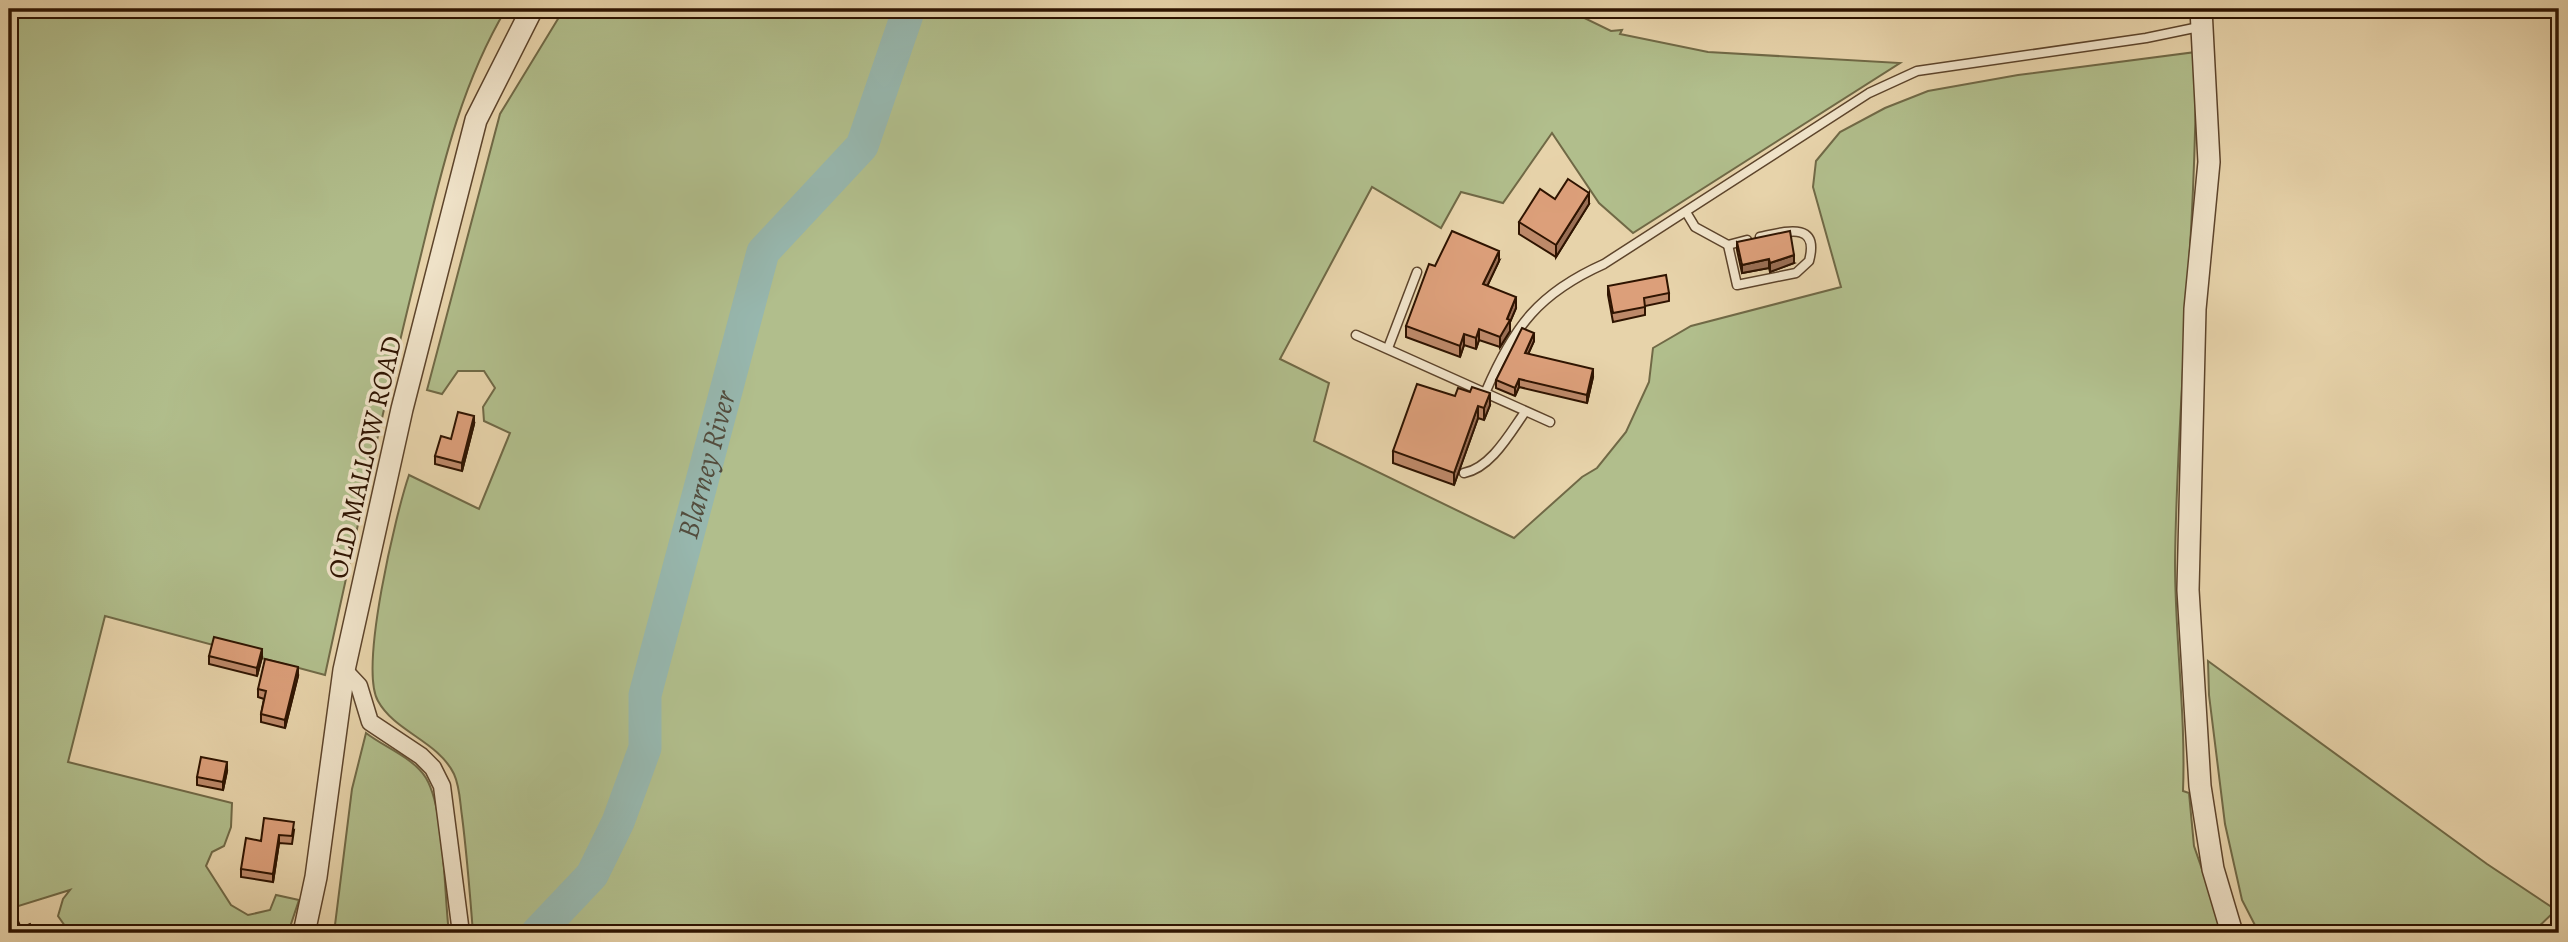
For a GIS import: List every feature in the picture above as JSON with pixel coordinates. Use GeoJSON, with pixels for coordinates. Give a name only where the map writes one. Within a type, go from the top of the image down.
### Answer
{"type":"FeatureCollection","features":[{"type":"Feature","properties":{"kind":"street","name":"OLD MALLOW ROAD"},"geometry":{"type":"LineString","coordinates":[[304,933],[316,877],[344,670],[402,409],[476,120],[532,9]]}},
{"type":"Feature","properties":{"kind":"street"},"geometry":{"type":"LineString","coordinates":[[2202,18],[2209,162],[2195,309],[2188,590],[2200,786],[2213,869],[2232,933]]}},
{"type":"Feature","properties":{"kind":"street"},"geometry":{"type":"LineString","coordinates":[[344,670],[359,686],[370,722],[421,756],[438,777],[442,786],[461,933]]}},
{"type":"Feature","properties":{"kind":"lane"},"geometry":{"type":"LineString","coordinates":[[1486,391],[1501,355],[1526,316],[1570,279],[1604,264],[1869,93],[1917,71],[2147,38],[2202,18]]}},
{"type":"Feature","properties":{"kind":"lane"},"geometry":{"type":"LineString","coordinates":[[1686,212],[1695,227],[1728,245],[1799,230],[1807,234],[1812,252],[1804,268],[1796,273],[1737,285],[1728,245]]}},
{"type":"Feature","properties":{"kind":"lane"},"geometry":{"type":"LineString","coordinates":[[1388,348],[1417,272]]}},
{"type":"Feature","properties":{"kind":"lane"},"geometry":{"type":"LineString","coordinates":[[1356,335],[1550,422]]}},
{"type":"Feature","properties":{"kind":"lane"},"geometry":{"type":"LineString","coordinates":[[1464,473],[1475,471],[1489,458],[1525,412]]}},
{"type":"Feature","properties":{"kind":"green space"},"geometry":{"type":"Polygon","coordinates":[[[9,9],[506,9],[475,72],[451,138],[380,425],[325,675],[105,616],[68,762],[232,803],[231,827],[224,846],[212,852],[206,866],[231,905],[248,915],[270,910],[276,895],[299,900],[288,933],[82,931],[65,926],[58,916],[63,899],[70,890],[9,909],[9,9]]]}},
{"type":"Feature","properties":{"kind":"green space"},"geometry":{"type":"Polygon","coordinates":[[[564,9],[903,9],[859,145],[786,227],[790,223],[799,226],[864,157],[917,9],[1566,9],[1611,31],[1622,30],[1620,34],[1708,52],[1900,63],[1633,233],[1599,203],[1552,133],[1503,203],[1461,192],[1441,228],[1372,187],[1280,359],[1329,383],[1314,441],[1514,538],[1582,477],[1597,468],[1626,432],[1649,382],[1653,348],[1691,326],[1841,287],[1813,187],[1816,161],[1840,132],[1885,108],[1928,91],[2018,75],[2196,52],[2193,180],[2179,435],[2175,592],[2183,734],[2183,791],[2189,793],[2194,846],[2224,933],[537,933],[583,885],[618,822],[644,749],[635,753],[612,813],[589,859],[554,902],[523,933],[473,933],[460,795],[456,779],[438,753],[395,721],[378,701],[373,683],[376,625],[388,555],[409,475],[479,509],[510,433],[484,421],[483,407],[495,388],[484,371],[458,371],[442,394],[427,390],[500,114],[564,9]]]}},
{"type":"Feature","properties":{"kind":"green space"},"geometry":{"type":"Polygon","coordinates":[[[2208,661],[2487,864],[2556,910],[2532,933],[2259,933],[2242,900],[2225,824],[2209,695],[2208,661]]]}},
{"type":"Feature","properties":{"kind":"green space"},"geometry":{"type":"Polygon","coordinates":[[[366,733],[414,764],[426,778],[432,792],[443,853],[449,933],[334,933],[352,789],[366,733]]]}},
{"type":"Feature","properties":{"kind":"building"},"geometry":{"type":"Polygon","coordinates":[[[1568,179],[1589,193],[1556,245],[1519,222],[1540,189],[1555,199],[1568,179]]]}},
{"type":"Feature","properties":{"kind":"building"},"geometry":{"type":"Polygon","coordinates":[[[1452,231],[1499,251],[1483,284],[1516,297],[1507,319],[1510,320],[1500,337],[1479,329],[1476,338],[1464,334],[1460,346],[1406,326],[1429,264],[1435,266],[1452,231]]]}},
{"type":"Feature","properties":{"kind":"building"},"geometry":{"type":"Polygon","coordinates":[[[1790,231],[1794,255],[1770,263],[1769,259],[1742,265],[1737,242],[1790,231]]]}},
{"type":"Feature","properties":{"kind":"building"},"geometry":{"type":"Polygon","coordinates":[[[1666,275],[1669,293],[1644,298],[1645,307],[1613,313],[1608,286],[1666,275]]]}},
{"type":"Feature","properties":{"kind":"building"},"geometry":{"type":"Polygon","coordinates":[[[1522,328],[1534,333],[1525,353],[1593,369],[1587,395],[1519,379],[1515,388],[1496,380],[1522,328]]]}},
{"type":"Feature","properties":{"kind":"building"},"geometry":{"type":"Polygon","coordinates":[[[1417,384],[1455,396],[1458,388],[1470,392],[1472,387],[1490,393],[1484,408],[1478,406],[1454,473],[1393,451],[1417,384]]]}},
{"type":"Feature","properties":{"kind":"building"},"geometry":{"type":"Polygon","coordinates":[[[458,412],[474,416],[462,463],[435,456],[441,436],[451,439],[458,412]]]}},
{"type":"Feature","properties":{"kind":"building"},"geometry":{"type":"Polygon","coordinates":[[[214,637],[262,649],[257,668],[209,656],[214,637]]]}},
{"type":"Feature","properties":{"kind":"building"},"geometry":{"type":"Polygon","coordinates":[[[265,659],[298,667],[285,720],[261,714],[266,691],[258,689],[265,659]]]}},
{"type":"Feature","properties":{"kind":"building"},"geometry":{"type":"Polygon","coordinates":[[[201,757],[227,762],[223,782],[197,777],[201,757]]]}},
{"type":"Feature","properties":{"kind":"building"},"geometry":{"type":"Polygon","coordinates":[[[264,818],[294,822],[292,836],[279,835],[273,874],[241,869],[246,838],[261,841],[264,818]]]}},
{"type":"Feature","properties":{"kind":"building"},"geometry":{"type":"Polygon","coordinates":[[[17,919],[21,928],[30,924],[34,933],[9,933],[9,923],[17,919]]]}},
{"type":"Feature","properties":{"kind":"waterway","name":"Blarney River"},"geometry":{"type":"LineString","coordinates":[[537,933],[592,875],[618,822],[645,748],[645,695],[763,252],[862,146],[909,9]]}}]}
